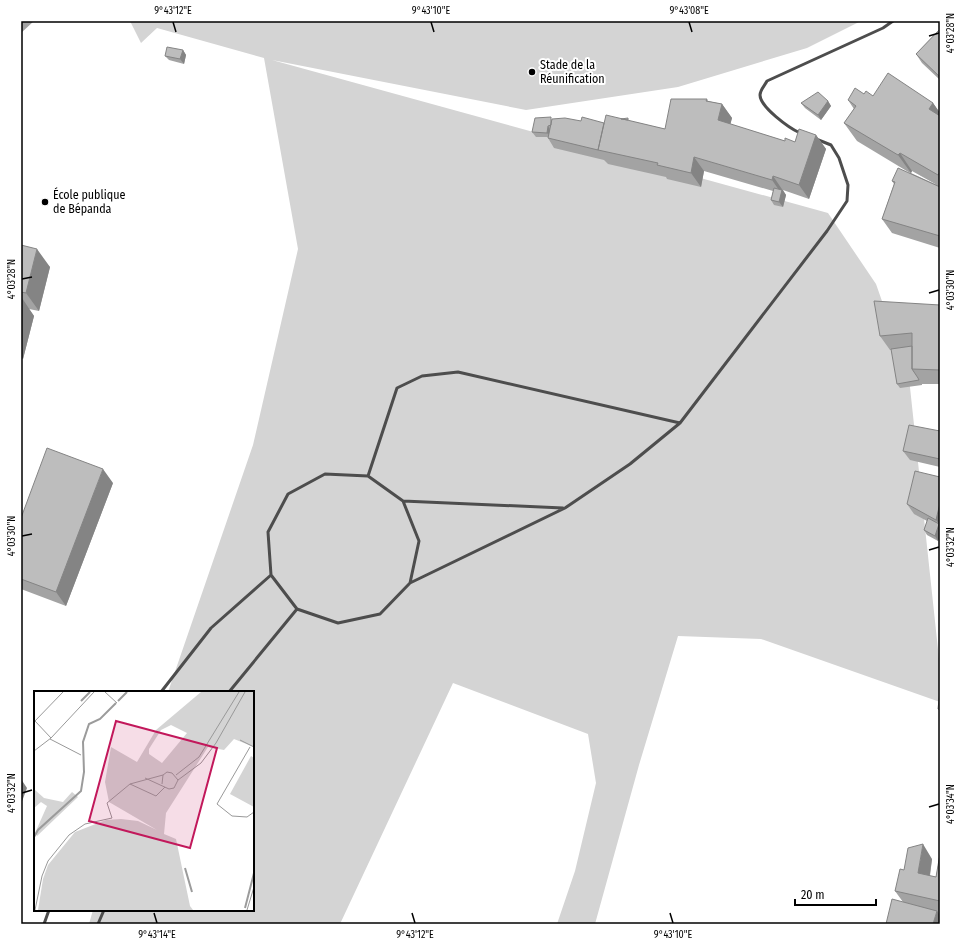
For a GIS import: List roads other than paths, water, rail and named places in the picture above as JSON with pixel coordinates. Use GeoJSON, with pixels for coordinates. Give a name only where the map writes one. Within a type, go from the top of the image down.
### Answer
{"type":"FeatureCollection","features":[{"type":"Feature","properties":{"kind":"lane"},"geometry":{"type":"LineString","coordinates":[[805,135],[792,129],[762,103],[760,93],[767,81],[883,28],[893,21]]}},
{"type":"Feature","properties":{"kind":"lane"},"geometry":{"type":"LineString","coordinates":[[410,583],[419,541],[403,501],[368,476],[325,474],[288,494],[268,532],[271,575],[297,609],[338,623],[380,614],[410,583],[565,508],[630,464],[680,423],[828,231],[847,201],[848,185],[839,158],[831,145],[812,137]]}},
{"type":"Feature","properties":{"kind":"lane"},"geometry":{"type":"LineString","coordinates":[[368,476],[397,388],[422,376],[458,372],[680,423]]}},
{"type":"Feature","properties":{"kind":"lane"},"geometry":{"type":"LineString","coordinates":[[403,501],[565,508]]}},
{"type":"Feature","properties":{"kind":"lane"},"geometry":{"type":"LineString","coordinates":[[162,691],[211,628],[271,575]]}},
{"type":"Feature","properties":{"kind":"lane"},"geometry":{"type":"LineString","coordinates":[[230,691],[297,609]]}},
{"type":"Feature","properties":{"kind":"lane"},"geometry":{"type":"LineString","coordinates":[[44,924],[49,911]]}},
{"type":"Feature","properties":{"kind":"lane"},"geometry":{"type":"LineString","coordinates":[[98,924],[104,911]]}},
{"type":"Feature","properties":{"kind":"place","name":"Stade de la Réunification"},"geometry":{"type":"Point","coordinates":[532,72]}},
{"type":"Feature","properties":{"kind":"place","name":"École publique de Bépanda"},"geometry":{"type":"Point","coordinates":[45,202]}}]}
